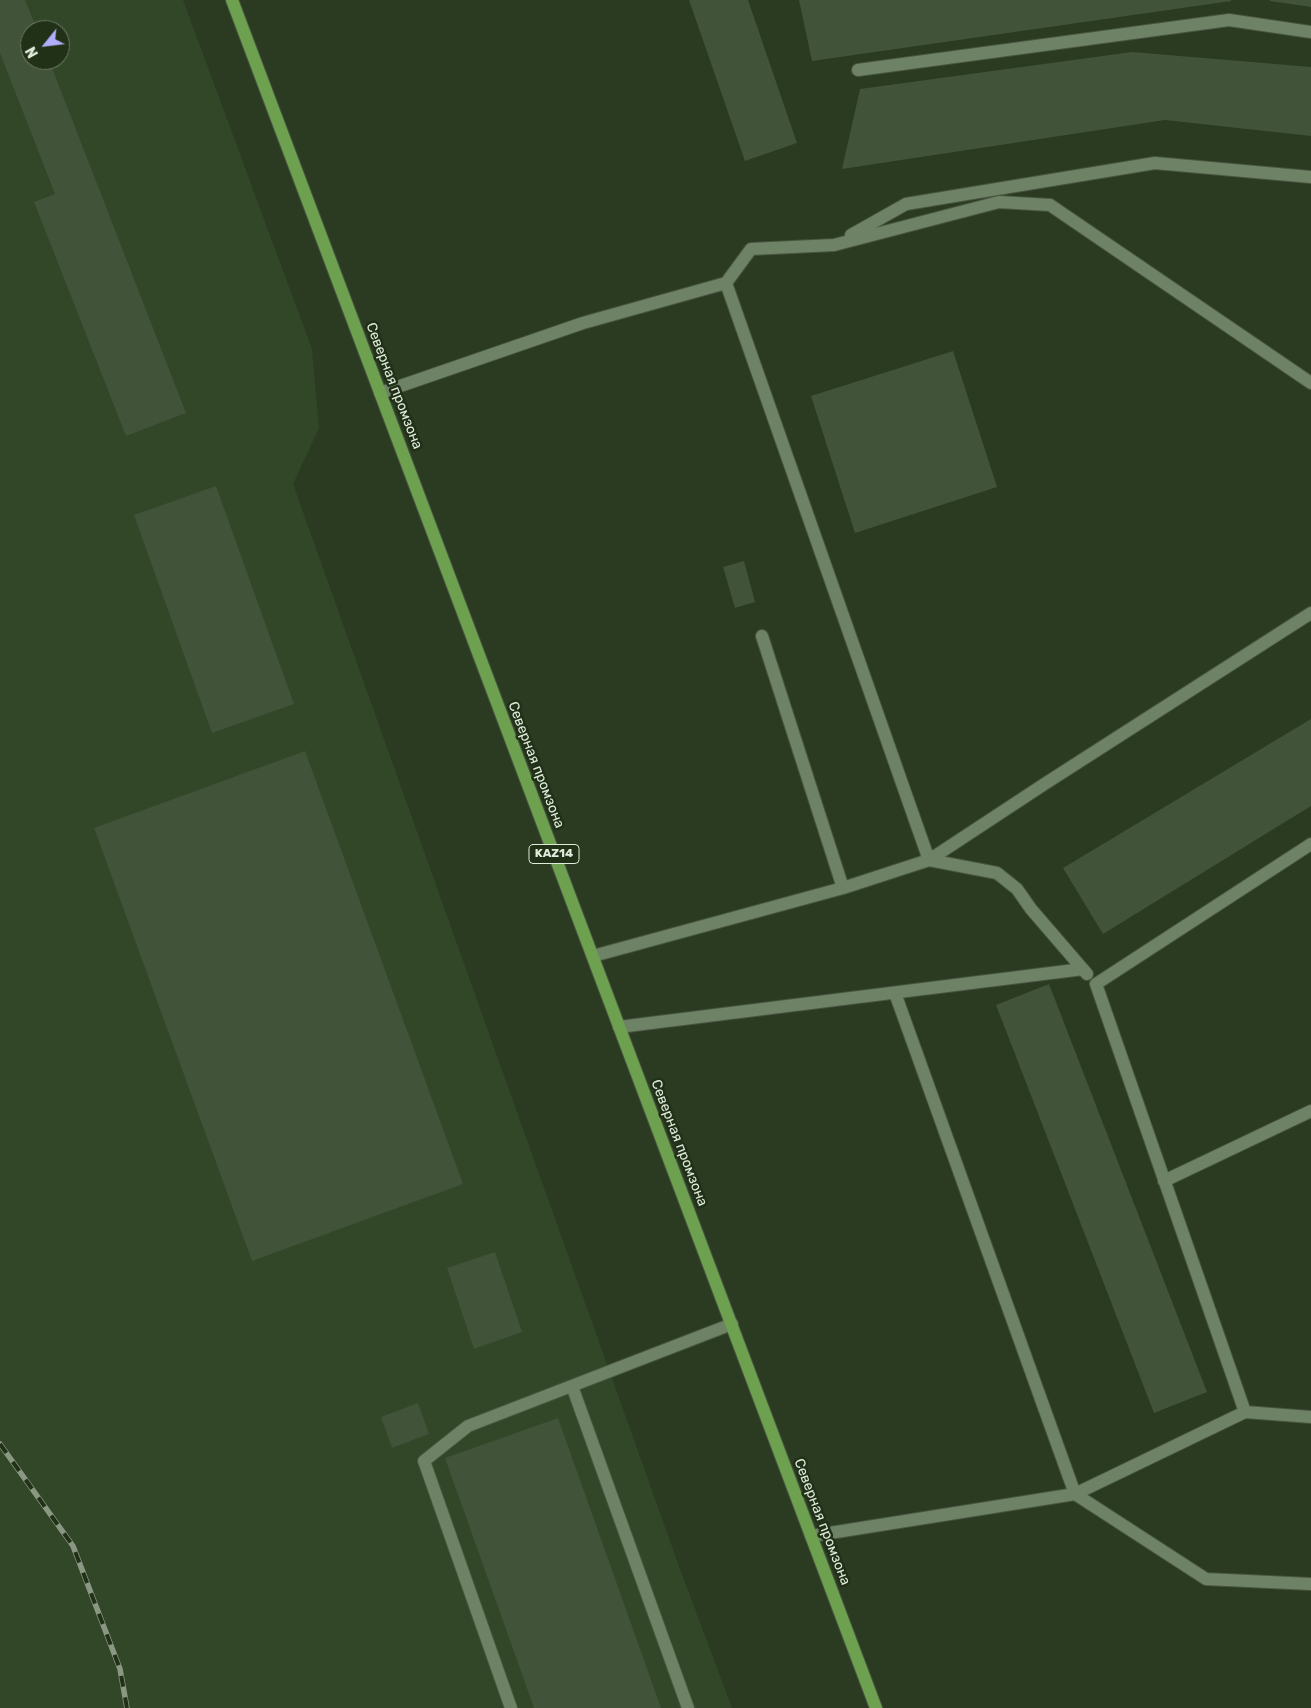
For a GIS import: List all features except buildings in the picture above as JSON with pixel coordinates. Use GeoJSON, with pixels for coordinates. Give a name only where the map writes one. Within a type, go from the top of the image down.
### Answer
{"type":"FeatureCollection","features":[{"type":"Feature","properties":{"kind":"main road","name":"Северная промзона"},"geometry":{"type":"LineString","coordinates":[[232,0],[876,1708]]}},
{"type":"Feature","properties":{"kind":"lane"},"geometry":{"type":"LineString","coordinates":[[858,70],[1229,20],[1311,32]]}},
{"type":"Feature","properties":{"kind":"lane"},"geometry":{"type":"LineString","coordinates":[[834,245],[906,204],[1155,163],[1311,177]]}},
{"type":"Feature","properties":{"kind":"lane"},"geometry":{"type":"LineString","coordinates":[[380,393],[583,323],[726,283],[751,249],[834,245],[998,202],[1050,205],[1311,382]]}},
{"type":"Feature","properties":{"kind":"lane"},"geometry":{"type":"LineString","coordinates":[[726,283],[929,860]]}},
{"type":"Feature","properties":{"kind":"lane"},"geometry":{"type":"LineString","coordinates":[[593,956],[843,888],[929,860],[1311,613]]}},
{"type":"Feature","properties":{"kind":"lane"},"geometry":{"type":"LineString","coordinates":[[762,636],[843,888]]}},
{"type":"Feature","properties":{"kind":"lane"},"geometry":{"type":"LineString","coordinates":[[1096,984],[1311,844]]}},
{"type":"Feature","properties":{"kind":"lane"},"geometry":{"type":"LineString","coordinates":[[929,860],[998,873],[1017,889],[1031,909],[1096,984],[1245,1412]]}},
{"type":"Feature","properties":{"kind":"lane"},"geometry":{"type":"LineString","coordinates":[[619,1027],[1083,969]]}},
{"type":"Feature","properties":{"kind":"lane"},"geometry":{"type":"LineString","coordinates":[[895,993],[1075,1494],[1206,1579],[1311,1584]]}},
{"type":"Feature","properties":{"kind":"lane"},"geometry":{"type":"LineString","coordinates":[[1164,1181],[1311,1111]]}},
{"type":"Feature","properties":{"kind":"lane"},"geometry":{"type":"LineString","coordinates":[[511,1708],[424,1461],[468,1426],[732,1324]]}},
{"type":"Feature","properties":{"kind":"lane"},"geometry":{"type":"LineString","coordinates":[[572,1386],[688,1708]]}},
{"type":"Feature","properties":{"kind":"lane"},"geometry":{"type":"LineString","coordinates":[[812,1536],[1075,1494],[1245,1412],[1311,1417]]}},
{"type":"Feature","properties":{"kind":"shaded area"},"geometry":{"type":"Polygon","coordinates":[[[0,0],[183,0],[312,349],[319,428],[293,484],[680,1569],[732,1708],[0,1708],[0,0]]]}},
{"type":"Feature","properties":{"kind":"railway"},"geometry":{"type":"LineString","coordinates":[[0,1444],[73,1546],[120,1669],[127,1708]]}}]}
